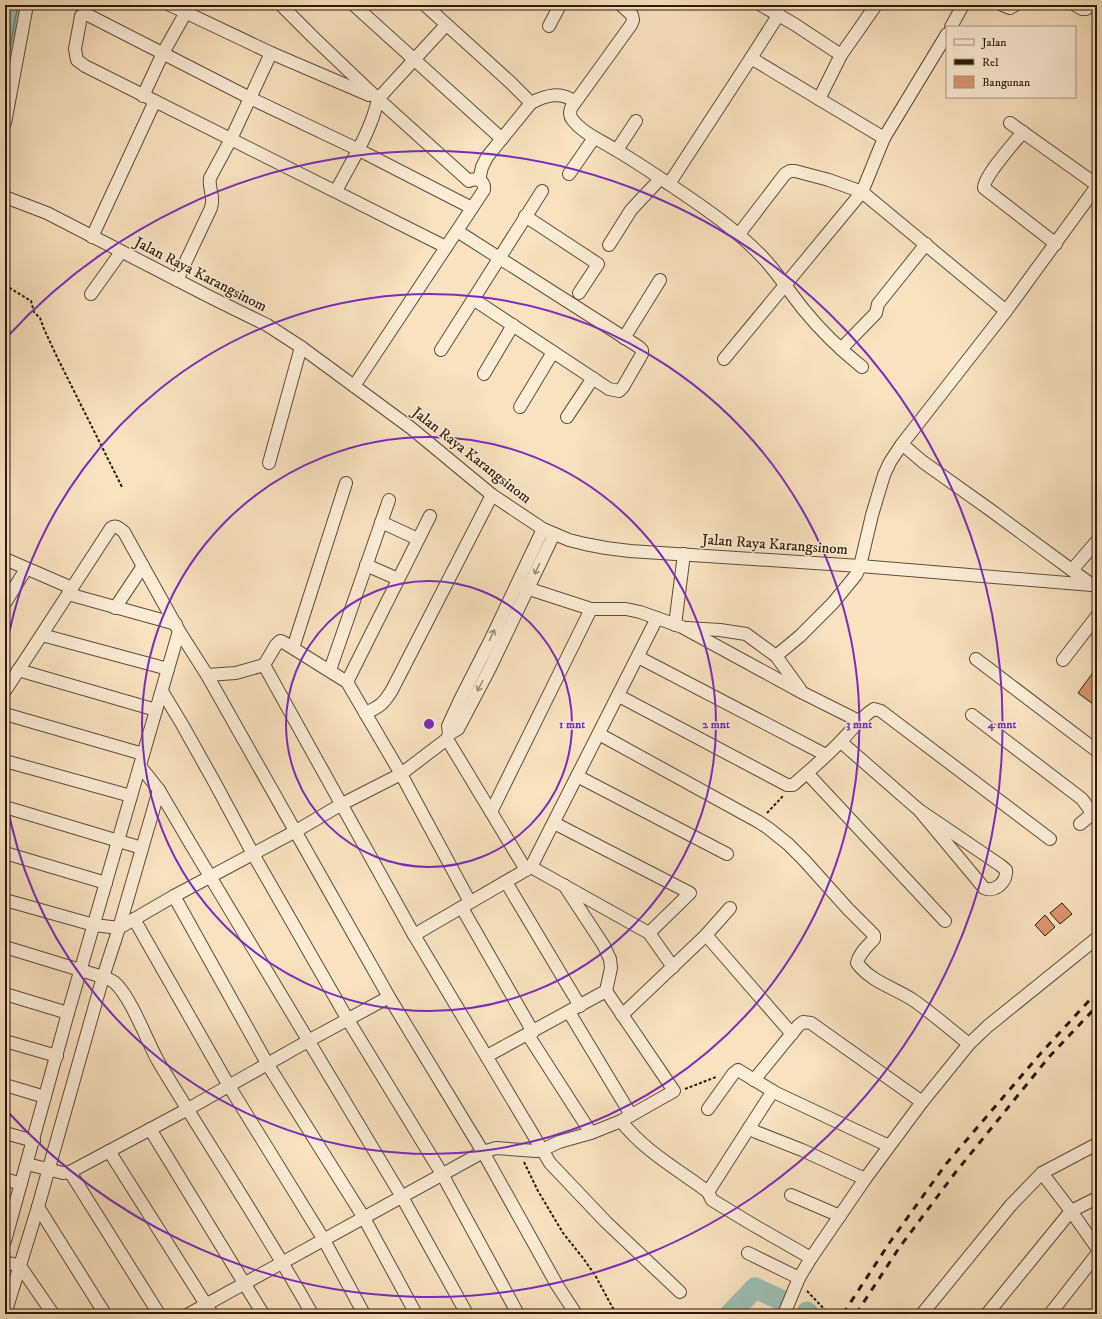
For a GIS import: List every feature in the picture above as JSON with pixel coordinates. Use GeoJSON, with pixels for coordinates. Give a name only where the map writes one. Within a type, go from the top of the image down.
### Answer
{"type":"FeatureCollection","features":[{"type":"Feature","properties":{"kind":"street"},"geometry":{"type":"LineString","coordinates":[[5,123],[27,5]]}},
{"type":"Feature","properties":{"kind":"street"},"geometry":{"type":"LineString","coordinates":[[170,5],[188,9],[271,53],[378,99]]}},
{"type":"Feature","properties":{"kind":"street"},"geometry":{"type":"LineString","coordinates":[[281,5],[312,37],[378,99],[474,180],[483,183],[484,190],[354,386]]}},
{"type":"Feature","properties":{"kind":"street"},"geometry":{"type":"LineString","coordinates":[[354,5],[502,139]]}},
{"type":"Feature","properties":{"kind":"street"},"geometry":{"type":"LineString","coordinates":[[425,5],[510,82],[531,104]]}},
{"type":"Feature","properties":{"kind":"street"},"geometry":{"type":"LineString","coordinates":[[549,26],[560,5]]}},
{"type":"Feature","properties":{"kind":"street"},"geometry":{"type":"LineString","coordinates":[[621,5],[632,15],[633,20],[631,25],[571,108],[570,116],[572,120],[594,138],[617,150],[664,181],[718,217],[739,234],[767,262],[804,310],[841,349],[862,367]]}},
{"type":"Feature","properties":{"kind":"street"},"geometry":{"type":"LineString","coordinates":[[761,5],[779,14],[841,55]]}},
{"type":"Feature","properties":{"kind":"street"},"geometry":{"type":"LineString","coordinates":[[818,99],[841,55],[876,5]]}},
{"type":"Feature","properties":{"kind":"street"},"geometry":{"type":"LineString","coordinates":[[952,26],[963,5]]}},
{"type":"Feature","properties":{"kind":"street"},"geometry":{"type":"LineString","coordinates":[[1002,5],[1010,8],[1015,5]]}},
{"type":"Feature","properties":{"kind":"street"},"geometry":{"type":"LineString","coordinates":[[1075,5],[1082,9],[1086,9],[1090,5]]}},
{"type":"Feature","properties":{"kind":"street"},"geometry":{"type":"LineString","coordinates":[[143,96],[163,53],[188,9]]}},
{"type":"Feature","properties":{"kind":"street"},"geometry":{"type":"LineString","coordinates":[[446,247],[84,66],[77,60],[75,49],[81,16],[86,14],[250,98],[472,208]]}},
{"type":"Feature","properties":{"kind":"street"},"geometry":{"type":"LineString","coordinates":[[609,245],[631,210],[664,181],[751,58],[779,14]]}},
{"type":"Feature","properties":{"kind":"street"},"geometry":{"type":"LineString","coordinates":[[336,191],[357,150],[376,108],[378,99],[446,25]]}},
{"type":"Feature","properties":{"kind":"street"},"geometry":{"type":"LineString","coordinates":[[724,359],[862,192],[884,138],[946,36]]}},
{"type":"Feature","properties":{"kind":"street"},"geometry":{"type":"LineString","coordinates":[[177,280],[213,202],[213,194],[209,182],[210,178],[231,139],[271,53]]}},
{"type":"Feature","properties":{"kind":"street"},"geometry":{"type":"LineString","coordinates":[[751,58],[884,138]]}},
{"type":"Feature","properties":{"kind":"street"},"geometry":{"type":"LineString","coordinates":[[456,199],[474,180],[487,157],[531,104],[538,100],[559,95],[568,97],[575,102]]}},
{"type":"Feature","properties":{"kind":"street"},"geometry":{"type":"LineString","coordinates":[[92,238],[155,101]]}},
{"type":"Feature","properties":{"kind":"street"},"geometry":{"type":"LineString","coordinates":[[617,150],[636,121]]}},
{"type":"Feature","properties":{"kind":"street"},"geometry":{"type":"LineString","coordinates":[[776,656],[800,636],[833,603],[856,575],[860,566],[872,515],[884,475],[890,462],[902,444],[1006,311],[1097,186],[1010,123]]}},
{"type":"Feature","properties":{"kind":"street"},"geometry":{"type":"LineString","coordinates":[[1022,132],[998,162],[984,184],[984,188],[1056,244]]}},
{"type":"Feature","properties":{"kind":"street"},"geometry":{"type":"LineString","coordinates":[[569,174],[594,138]]}},
{"type":"Feature","properties":{"kind":"street"},"geometry":{"type":"LineString","coordinates":[[739,234],[785,174],[790,171],[795,171],[829,180],[862,192],[1006,311]]}},
{"type":"Feature","properties":{"kind":"street"},"geometry":{"type":"LineString","coordinates":[[441,350],[542,191]]}},
{"type":"Feature","properties":{"kind":"street","name":"Jalan Raya Karangsinom"},"geometry":{"type":"LineString","coordinates":[[5,197],[47,214],[267,325],[301,347],[411,428],[492,495],[549,531],[579,543],[606,548],[860,566],[1094,587]]}},
{"type":"Feature","properties":{"kind":"street"},"geometry":{"type":"LineString","coordinates":[[525,216],[598,264],[579,293]]}},
{"type":"Feature","properties":{"kind":"street"},"geometry":{"type":"LineString","coordinates":[[457,231],[639,347],[642,350],[642,354],[623,387],[619,391],[614,390],[592,378],[473,299]]}},
{"type":"Feature","properties":{"kind":"street"},"geometry":{"type":"LineString","coordinates":[[841,349],[876,313],[878,304],[926,244]]}},
{"type":"Feature","properties":{"kind":"street"},"geometry":{"type":"LineString","coordinates":[[92,294],[121,252]]}},
{"type":"Feature","properties":{"kind":"street"},"geometry":{"type":"LineString","coordinates":[[624,338],[660,280]]}},
{"type":"Feature","properties":{"kind":"street"},"geometry":{"type":"LineString","coordinates":[[484,374],[514,325]]}},
{"type":"Feature","properties":{"kind":"street"},"geometry":{"type":"LineString","coordinates":[[269,463],[301,347]]}},
{"type":"Feature","properties":{"kind":"street"},"geometry":{"type":"LineString","coordinates":[[520,407],[553,352]]}},
{"type":"Feature","properties":{"kind":"street"},"geometry":{"type":"LineString","coordinates":[[567,417],[592,378]]}},
{"type":"Feature","properties":{"kind":"street"},"geometry":{"type":"LineString","coordinates":[[902,444],[923,462],[1094,587]]}},
{"type":"Feature","properties":{"kind":"street"},"geometry":{"type":"LineString","coordinates":[[293,648],[346,483]]}},
{"type":"Feature","properties":{"kind":"street"},"geometry":{"type":"LineString","coordinates":[[365,713],[376,709],[384,702],[392,690],[492,495]]}},
{"type":"Feature","properties":{"kind":"street"},"geometry":{"type":"LineString","coordinates":[[330,670],[389,500]]}},
{"type":"Feature","properties":{"kind":"street"},"geometry":{"type":"LineString","coordinates":[[347,682],[430,516]]}},
{"type":"Feature","properties":{"kind":"street"},"geometry":{"type":"LineString","coordinates":[[381,522],[418,539]]}},
{"type":"Feature","properties":{"kind":"street"},"geometry":{"type":"LineString","coordinates":[[5,691],[113,527],[118,527],[124,532],[296,831],[389,997],[483,1152],[557,1285],[576,1314]]}},
{"type":"Feature","properties":{"kind":"street"},"geometry":{"type":"LineString","coordinates":[[5,900],[94,925],[119,928],[210,876],[296,831],[342,804],[401,774],[448,736],[458,730],[490,668],[522,587],[549,531]]}},
{"type":"Feature","properties":{"kind":"street"},"geometry":{"type":"LineString","coordinates":[[1072,570],[1097,541]]}},
{"type":"Feature","properties":{"kind":"street"},"geometry":{"type":"LineString","coordinates":[[678,626],[684,554]]}},
{"type":"Feature","properties":{"kind":"street"},"geometry":{"type":"LineString","coordinates":[[5,559],[70,591],[115,608],[178,628]]}},
{"type":"Feature","properties":{"kind":"street"},"geometry":{"type":"LineString","coordinates":[[366,565],[398,579]]}},
{"type":"Feature","properties":{"kind":"street"},"geometry":{"type":"LineString","coordinates":[[115,608],[143,566]]}},
{"type":"Feature","properties":{"kind":"street"},"geometry":{"type":"LineString","coordinates":[[5,603],[26,569]]}},
{"type":"Feature","properties":{"kind":"street"},"geometry":{"type":"LineString","coordinates":[[522,587],[591,609],[626,609],[678,626],[803,693],[859,721]]}},
{"type":"Feature","properties":{"kind":"street"},"geometry":{"type":"LineString","coordinates":[[490,812],[591,609]]}},
{"type":"Feature","properties":{"kind":"street"},"geometry":{"type":"LineString","coordinates":[[1063,660],[1097,616]]}},
{"type":"Feature","properties":{"kind":"street"},"geometry":{"type":"LineString","coordinates":[[414,935],[528,869],[554,823],[657,618]]}},
{"type":"Feature","properties":{"kind":"street"},"geometry":{"type":"LineString","coordinates":[[678,626],[746,634],[776,656],[803,693]]}},
{"type":"Feature","properties":{"kind":"street"},"geometry":{"type":"LineString","coordinates":[[5,1241],[7,1226],[34,1141],[68,1013],[162,691],[178,628]]}},
{"type":"Feature","properties":{"kind":"street"},"geometry":{"type":"LineString","coordinates":[[42,635],[168,669]]}},
{"type":"Feature","properties":{"kind":"street"},"geometry":{"type":"LineString","coordinates":[[207,675],[236,674],[264,665],[280,641],[330,670],[347,682],[401,774],[530,1033],[591,1132]]}},
{"type":"Feature","properties":{"kind":"street"},"geometry":{"type":"LineString","coordinates":[[638,657],[826,755]]}},
{"type":"Feature","properties":{"kind":"street"},"geometry":{"type":"LineString","coordinates":[[976,659],[1097,751]]}},
{"type":"Feature","properties":{"kind":"street"},"geometry":{"type":"LineString","coordinates":[[264,665],[414,935],[550,1163],[606,1222],[680,1292]]}},
{"type":"Feature","properties":{"kind":"street"},"geometry":{"type":"LineString","coordinates":[[18,670],[156,710]]}},
{"type":"Feature","properties":{"kind":"street"},"geometry":{"type":"LineString","coordinates":[[162,691],[348,1020],[442,1174],[518,1314]]}},
{"type":"Feature","properties":{"kind":"street"},"geometry":{"type":"LineString","coordinates":[[619,696],[783,783],[793,785],[841,742],[859,721],[874,709],[881,711],[1050,839]]}},
{"type":"Feature","properties":{"kind":"street"},"geometry":{"type":"LineString","coordinates":[[5,714],[143,754]]}},
{"type":"Feature","properties":{"kind":"street"},"geometry":{"type":"LineString","coordinates":[[972,715],[1082,799],[1095,812],[1080,824]]}},
{"type":"Feature","properties":{"kind":"street"},"geometry":{"type":"LineString","coordinates":[[599,734],[759,822],[788,844],[874,935],[874,939],[867,946],[858,960],[857,963],[860,967],[872,977],[914,1000],[969,1044]]}},
{"type":"Feature","properties":{"kind":"street"},"geometry":{"type":"LineString","coordinates":[[448,736],[490,812],[528,869],[564,886],[649,933],[673,967]]}},
{"type":"Feature","properties":{"kind":"street"},"geometry":{"type":"LineString","coordinates":[[841,742],[920,810],[960,836],[1006,870],[1005,879],[996,888],[984,888],[920,810]]}},
{"type":"Feature","properties":{"kind":"street"},"geometry":{"type":"LineString","coordinates":[[5,761],[131,796]]}},
{"type":"Feature","properties":{"kind":"street"},"geometry":{"type":"LineString","coordinates":[[140,766],[160,790],[402,1197],[466,1314]]}},
{"type":"Feature","properties":{"kind":"street"},"geometry":{"type":"LineString","coordinates":[[808,773],[945,921]]}},
{"type":"Feature","properties":{"kind":"street"},"geometry":{"type":"LineString","coordinates":[[577,776],[727,854]]}},
{"type":"Feature","properties":{"kind":"street"},"geometry":{"type":"LineString","coordinates":[[5,1314],[38,1207],[103,977],[160,790]]}},
{"type":"Feature","properties":{"kind":"street"},"geometry":{"type":"LineString","coordinates":[[5,807],[142,848]]}},
{"type":"Feature","properties":{"kind":"street"},"geometry":{"type":"LineString","coordinates":[[554,823],[690,893],[649,933]]}},
{"type":"Feature","properties":{"kind":"street"},"geometry":{"type":"LineString","coordinates":[[950,846],[960,836]]}},
{"type":"Feature","properties":{"kind":"street"},"geometry":{"type":"LineString","coordinates":[[5,853],[106,883]]}},
{"type":"Feature","properties":{"kind":"street"},"geometry":{"type":"LineString","coordinates":[[506,882],[574,1009],[626,1118],[628,1131],[656,1156],[686,1175],[708,1192],[712,1200],[754,1226],[811,1258]]}},
{"type":"Feature","properties":{"kind":"street"},"geometry":{"type":"LineString","coordinates":[[189,1314],[209,1309],[245,1283],[483,1152],[496,1148],[536,1151],[542,1150],[559,1142],[591,1132],[626,1118],[674,1091],[606,991],[611,968],[610,959],[604,946],[564,886]]}},
{"type":"Feature","properties":{"kind":"street"},"geometry":{"type":"LineString","coordinates":[[174,896],[268,1064],[364,1218],[416,1314]]}},
{"type":"Feature","properties":{"kind":"street"},"geometry":{"type":"LineString","coordinates":[[622,1015],[706,935],[730,908]]}},
{"type":"Feature","properties":{"kind":"street"},"geometry":{"type":"LineString","coordinates":[[134,919],[229,1086],[324,1240],[364,1314]]}},
{"type":"Feature","properties":{"kind":"street"},"geometry":{"type":"LineString","coordinates":[[706,935],[792,1034]]}},
{"type":"Feature","properties":{"kind":"street"},"geometry":{"type":"LineString","coordinates":[[784,1314],[799,1278],[811,1258],[865,1179],[922,1102],[969,1044],[992,1022],[1097,938]]}},
{"type":"Feature","properties":{"kind":"street"},"geometry":{"type":"LineString","coordinates":[[5,947],[103,977],[113,982],[120,989],[158,1060],[283,1262],[312,1314]]}},
{"type":"Feature","properties":{"kind":"street"},"geometry":{"type":"LineString","coordinates":[[487,1056],[606,991]]}},
{"type":"Feature","properties":{"kind":"street"},"geometry":{"type":"LineString","coordinates":[[5,994],[68,1013]]}},
{"type":"Feature","properties":{"kind":"street"},"geometry":{"type":"LineString","coordinates":[[27,1164],[63,1174],[70,1172],[188,1109],[389,997]]}},
{"type":"Feature","properties":{"kind":"street"},"geometry":{"type":"LineString","coordinates":[[754,1080],[798,1026],[803,1022],[811,1023],[922,1102]]}},
{"type":"Feature","properties":{"kind":"street"},"geometry":{"type":"LineString","coordinates":[[5,1041],[57,1056]]}},
{"type":"Feature","properties":{"kind":"street"},"geometry":{"type":"LineString","coordinates":[[708,1109],[733,1074],[738,1070],[773,1091],[889,1146]]}},
{"type":"Feature","properties":{"kind":"street"},"geometry":{"type":"LineString","coordinates":[[5,1085],[45,1097]]}},
{"type":"Feature","properties":{"kind":"street"},"geometry":{"type":"LineString","coordinates":[[708,1192],[773,1091]]}},
{"type":"Feature","properties":{"kind":"street"},"geometry":{"type":"LineString","coordinates":[[749,1128],[865,1179]]}},
{"type":"Feature","properties":{"kind":"street"},"geometry":{"type":"LineString","coordinates":[[150,1129],[263,1314]]}},
{"type":"Feature","properties":{"kind":"street"},"geometry":{"type":"LineString","coordinates":[[5,1133],[34,1141]]}},
{"type":"Feature","properties":{"kind":"street"},"geometry":{"type":"LineString","coordinates":[[922,1314],[1011,1206],[1042,1173],[1097,1144]]}},
{"type":"Feature","properties":{"kind":"street"},"geometry":{"type":"LineString","coordinates":[[109,1151],[209,1309]]}},
{"type":"Feature","properties":{"kind":"street"},"geometry":{"type":"LineString","coordinates":[[70,1172],[159,1314]]}},
{"type":"Feature","properties":{"kind":"street"},"geometry":{"type":"LineString","coordinates":[[1042,1173],[1097,1248]]}},
{"type":"Feature","properties":{"kind":"street"},"geometry":{"type":"LineString","coordinates":[[5,1179],[21,1184]]}},
{"type":"Feature","properties":{"kind":"street"},"geometry":{"type":"LineString","coordinates":[[791,1195],[840,1216]]}},
{"type":"Feature","properties":{"kind":"street"},"geometry":{"type":"LineString","coordinates":[[987,1314],[1071,1211],[1097,1198]]}},
{"type":"Feature","properties":{"kind":"street"},"geometry":{"type":"LineString","coordinates":[[38,1207],[105,1314]]}},
{"type":"Feature","properties":{"kind":"street"},"geometry":{"type":"LineString","coordinates":[[748,1253],[799,1278]]}},
{"type":"Feature","properties":{"kind":"street"},"geometry":{"type":"LineString","coordinates":[[1050,1314],[1097,1254]]}},
{"type":"Feature","properties":{"kind":"street"},"geometry":{"type":"LineString","coordinates":[[5,1262],[20,1266],[53,1314]]}},
{"type":"Feature","properties":{"kind":"path"},"geometry":{"type":"LineString","coordinates":[[5,285],[31,302],[34,312],[40,318],[57,357],[122,487]]}},
{"type":"Feature","properties":{"kind":"path"},"geometry":{"type":"LineString","coordinates":[[759,822],[793,785]]}},
{"type":"Feature","properties":{"kind":"path"},"geometry":{"type":"LineString","coordinates":[[674,1091],[681,1091],[696,1084],[721,1076],[733,1074]]}},
{"type":"Feature","properties":{"kind":"path"},"geometry":{"type":"LineString","coordinates":[[522,1150],[524,1164],[538,1191],[563,1233],[595,1276],[616,1314]]}},
{"type":"Feature","properties":{"kind":"path"},"geometry":{"type":"LineString","coordinates":[[799,1278],[805,1290],[829,1314]]}},
{"type":"Feature","properties":{"kind":"water"},"geometry":{"type":"Polygon","coordinates":[[[5,5],[27,5],[5,123],[5,5]]]}},
{"type":"Feature","properties":{"kind":"building"},"geometry":{"type":"Polygon","coordinates":[[[1097,667],[1097,699],[1093,704],[1078,693],[1097,667]]]}},
{"type":"Feature","properties":{"kind":"building"},"geometry":{"type":"Polygon","coordinates":[[[1062,903],[1072,914],[1060,924],[1050,913],[1062,903]]]}},
{"type":"Feature","properties":{"kind":"building"},"geometry":{"type":"Polygon","coordinates":[[[1045,915],[1055,927],[1045,936],[1035,925],[1045,915]]]}},
{"type":"Feature","properties":{"kind":"waterway"},"geometry":{"type":"LineString","coordinates":[[730,1314],[755,1288],[779,1299]]}},
{"type":"Feature","properties":{"kind":"railway"},"geometry":{"type":"LineString","coordinates":[[843,1314],[890,1242],[946,1164],[1041,1053],[1097,992]]}},
{"type":"Feature","properties":{"kind":"railway"},"geometry":{"type":"LineString","coordinates":[[856,1314],[899,1248],[955,1173],[1049,1057],[1097,1006]]}}]}
